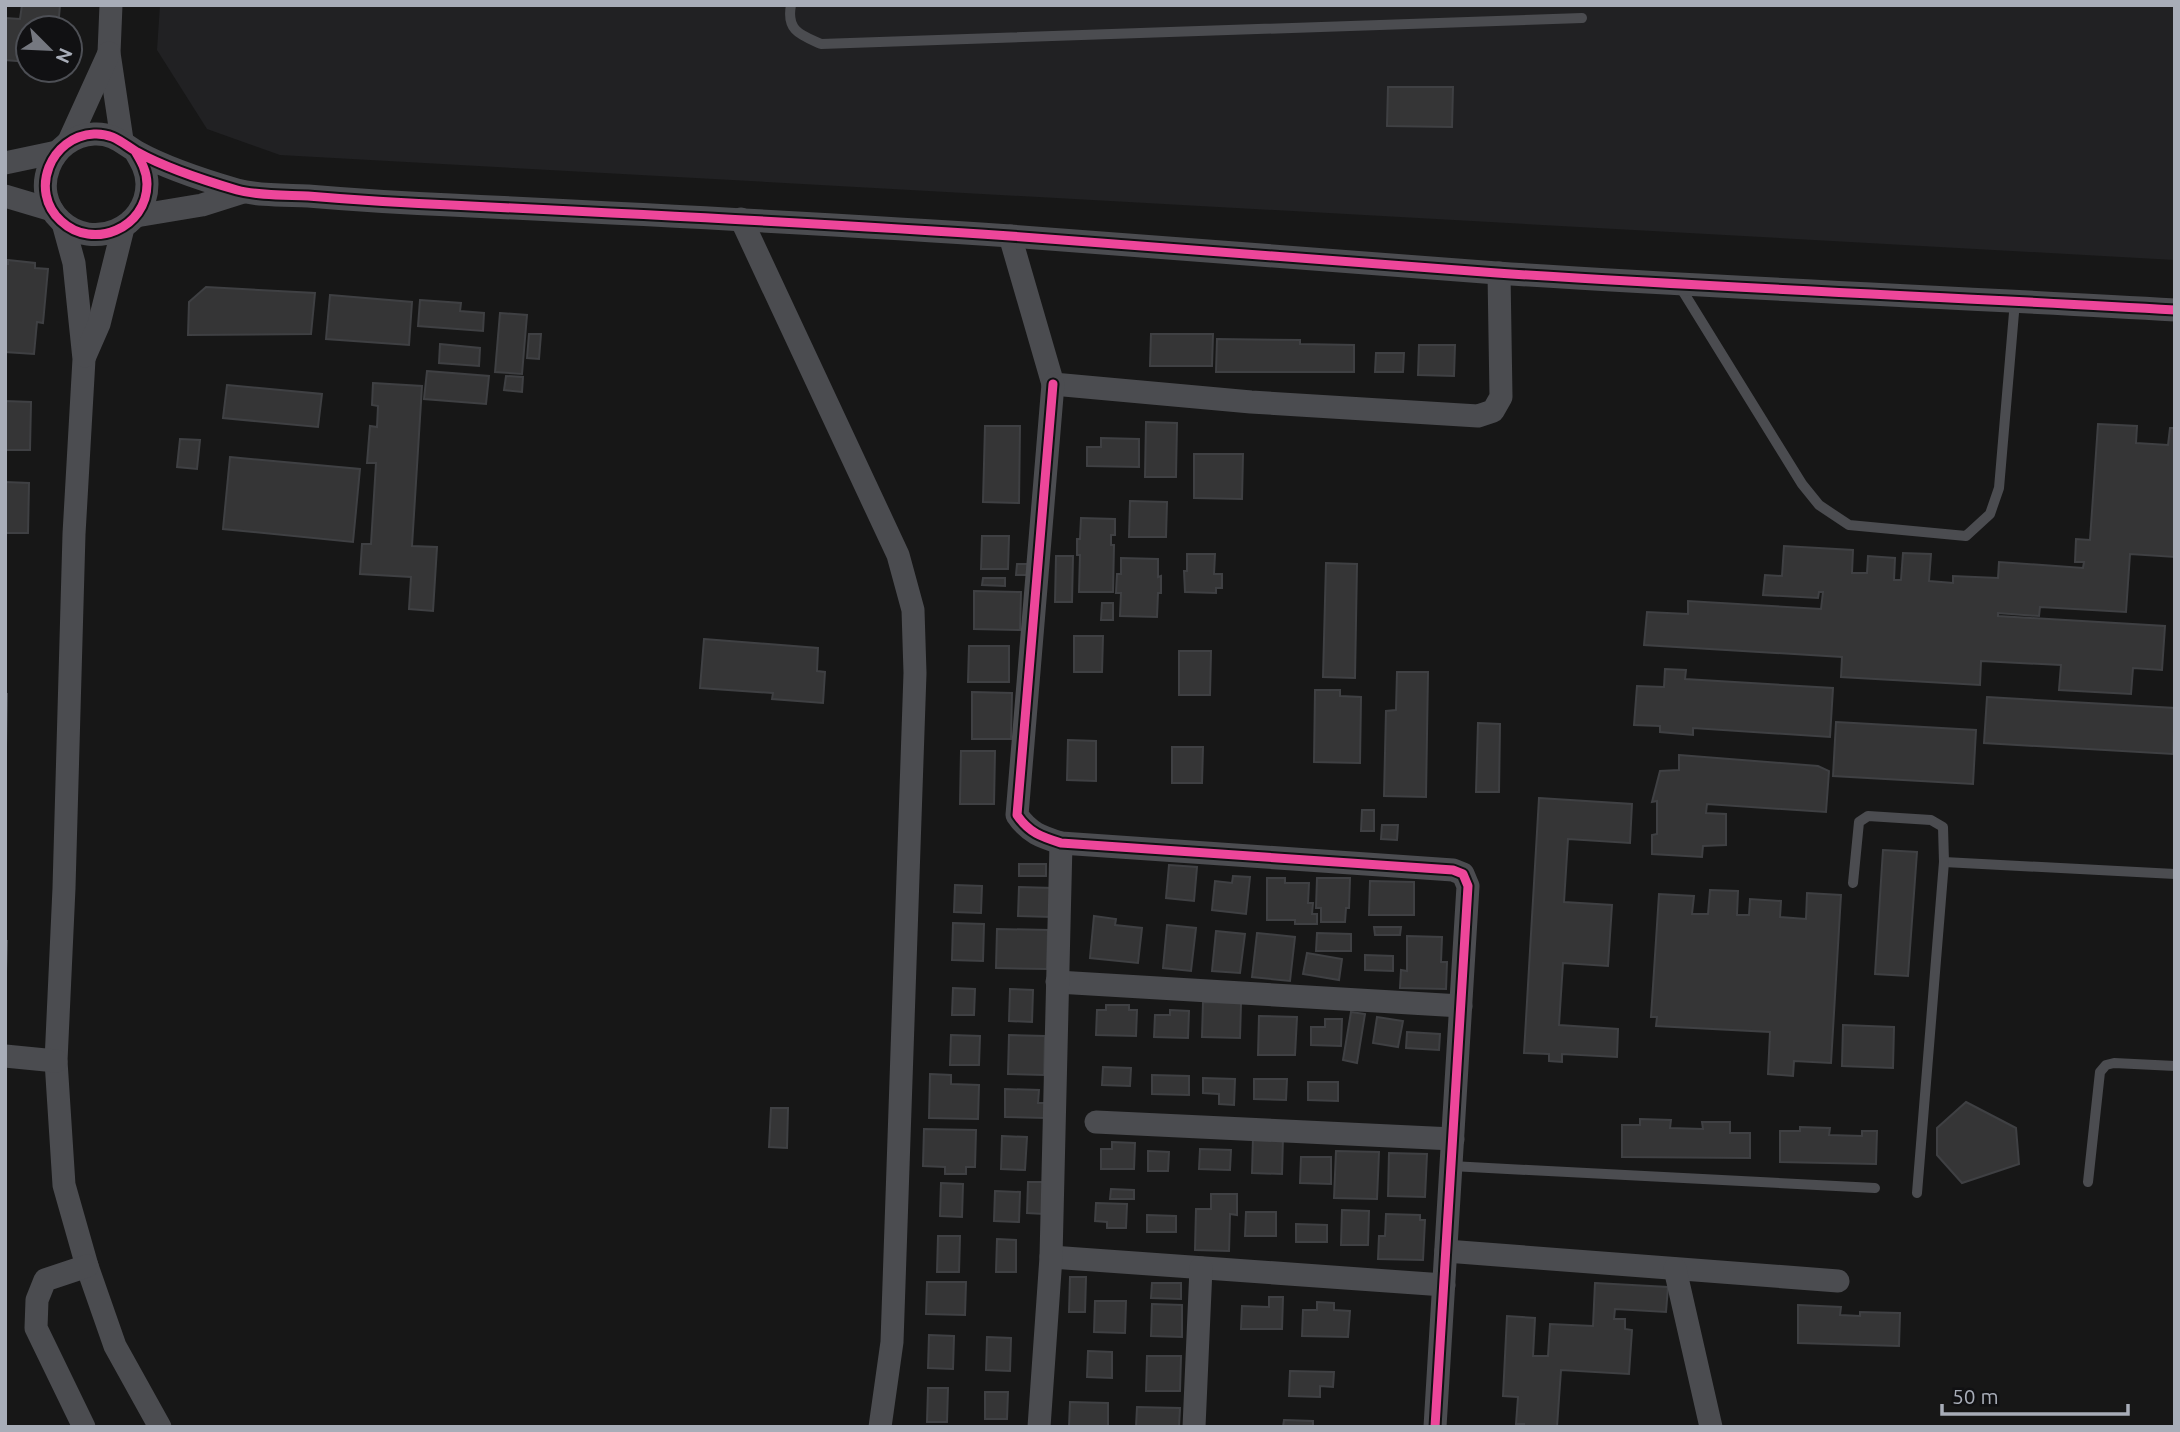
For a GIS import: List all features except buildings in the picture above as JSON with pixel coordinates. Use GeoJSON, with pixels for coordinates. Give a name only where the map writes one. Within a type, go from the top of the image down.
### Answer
{"type":"FeatureCollection","features":[{"type":"Feature","properties":{"kind":"street"},"geometry":{"type":"LineString","coordinates":[[84,359],[99,324],[130,222],[145,200],[147,183],[144,166],[128,146],[109,53],[111,5]]}},
{"type":"Feature","properties":{"kind":"street"},"geometry":{"type":"LineString","coordinates":[[109,53],[63,147],[49,165],[45,180],[46,196],[74,263],[84,359],[74,534],[64,875],[55,1061],[64,1185],[87,1266],[116,1346],[160,1427]]}},
{"type":"Feature","properties":{"kind":"street"},"geometry":{"type":"LineString","coordinates":[[5,163],[63,147],[86,134],[104,134],[243,192],[1010,236],[1499,273],[2175,310]]}},
{"type":"Feature","properties":{"kind":"street"},"geometry":{"type":"LineString","coordinates":[[5,195],[57,217],[76,232],[92,236],[108,234],[130,222],[243,192]]}},
{"type":"Feature","properties":{"kind":"street"},"geometry":{"type":"LineString","coordinates":[[741,219],[898,555],[912,611],[915,673],[892,1342],[880,1427]]}},
{"type":"Feature","properties":{"kind":"street"},"geometry":{"type":"LineString","coordinates":[[1010,236],[1053,384],[1017,815],[1033,834],[1061,843],[1453,870],[1463,874],[1468,886],[1435,1427]]}},
{"type":"Feature","properties":{"kind":"street"},"geometry":{"type":"LineString","coordinates":[[1053,384],[1478,416],[1493,411],[1501,397],[1499,273]]}},
{"type":"Feature","properties":{"kind":"street"},"geometry":{"type":"LineString","coordinates":[[1040,1427],[1051,1257],[1061,843]]}},
{"type":"Feature","properties":{"kind":"street"},"geometry":{"type":"LineString","coordinates":[[1057,982],[1461,1006]]}},
{"type":"Feature","properties":{"kind":"street"},"geometry":{"type":"LineString","coordinates":[[5,1056],[55,1061]]}},
{"type":"Feature","properties":{"kind":"street"},"geometry":{"type":"LineString","coordinates":[[1096,1122],[1453,1139]]}},
{"type":"Feature","properties":{"kind":"street"},"geometry":{"type":"LineString","coordinates":[[1446,1251],[1838,1281]]}},
{"type":"Feature","properties":{"kind":"street"},"geometry":{"type":"LineString","coordinates":[[1051,1257],[1444,1285]]}},
{"type":"Feature","properties":{"kind":"street"},"geometry":{"type":"LineString","coordinates":[[84,1427],[36,1328],[37,1300],[45,1280],[87,1266]]}},
{"type":"Feature","properties":{"kind":"street"},"geometry":{"type":"LineString","coordinates":[[1194,1427],[1201,1268]]}},
{"type":"Feature","properties":{"kind":"street"},"geometry":{"type":"LineString","coordinates":[[1675,1269],[1711,1427]]}},
{"type":"Feature","properties":{"kind":"lane"},"geometry":{"type":"LineString","coordinates":[[791,5],[789,17],[797,33],[821,44],[1582,18]]}},
{"type":"Feature","properties":{"kind":"lane"},"geometry":{"type":"LineString","coordinates":[[1678,282],[1802,484],[1819,505],[1849,525],[1966,536],[1990,514],[1999,488],[2015,301]]}},
{"type":"Feature","properties":{"kind":"lane"},"geometry":{"type":"LineString","coordinates":[[1853,883],[1859,822],[1868,816],[1931,820],[1942,827],[1944,862],[1917,1193]]}},
{"type":"Feature","properties":{"kind":"lane"},"geometry":{"type":"LineString","coordinates":[[1944,862],[2175,874]]}},
{"type":"Feature","properties":{"kind":"lane"},"geometry":{"type":"LineString","coordinates":[[2088,1182],[2100,1072],[2106,1065],[2114,1063],[2175,1066]]}},
{"type":"Feature","properties":{"kind":"lane"},"geometry":{"type":"LineString","coordinates":[[1451,1166],[1875,1188]]}},
{"type":"Feature","properties":{"kind":"shaded area"},"geometry":{"type":"Polygon","coordinates":[[[160,5],[2175,5],[2175,260],[280,155],[207,129],[157,50],[160,5]]]}},
{"type":"Feature","properties":{"kind":"cycle path"},"geometry":{"type":"LineString","coordinates":[[135,151],[145,170],[147,184],[145,199],[138,213],[128,223],[102,234],[88,234],[74,230],[61,221],[51,209],[46,195],[46,181],[56,154],[79,137],[101,134],[185,173],[237,190],[263,194],[940,231],[1436,269],[2175,310]]}},
{"type":"Feature","properties":{"kind":"cycle path"},"geometry":{"type":"LineString","coordinates":[[1053,384],[1017,815],[1026,826],[1036,834],[1061,843],[1453,870],[1463,874],[1468,886],[1435,1427]]}}]}
